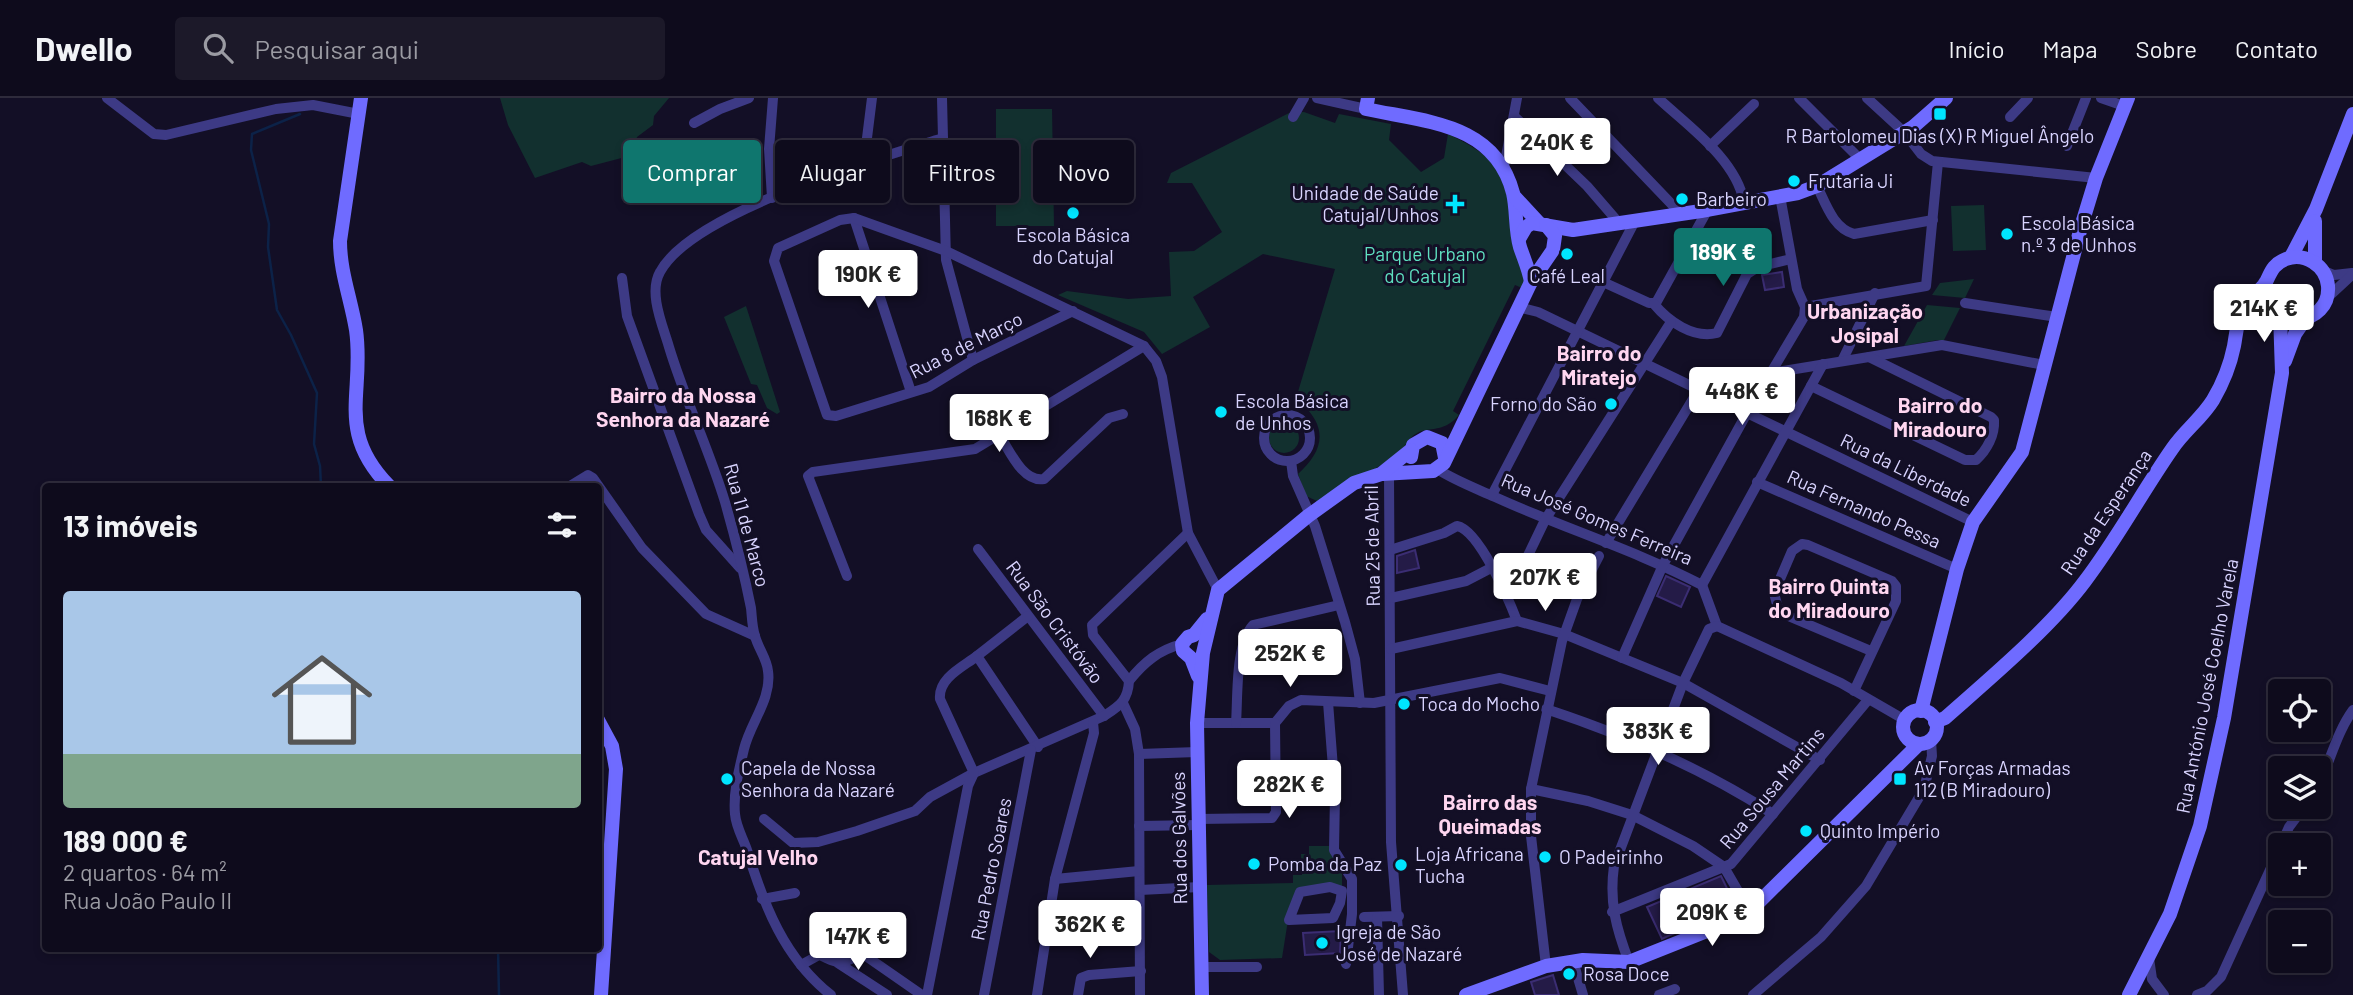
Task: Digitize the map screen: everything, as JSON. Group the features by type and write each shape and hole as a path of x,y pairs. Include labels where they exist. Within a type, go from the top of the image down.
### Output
{"street":[{"path":"107,98 155,134 166,135 313,105 359,114"},
{"path":"361,98 340,257 356,331 355,423 363,451 376,473 386,483"},
{"path":"694,123 749,98"},
{"path":"772,198 769,149 773,98"},
{"path":"867,140 872,98"},
{"path":"942,98 948,277 973,360"},
{"path":"1293,117 1304,98"},
{"path":"1317,98 1367,103 1455,129 1484,145 1504,167 1514,196 1521,246 1531,282"},
{"path":"1504,167 1517,98"},
{"path":"1570,98 1681,214"},
{"path":"1658,98 1710,146 1733,175 1741,189 1744,202"},
{"path":"1799,98 1860,159"},
{"path":"1867,98 1904,132 1921,154 1938,162 2096,178"},
{"path":"2010,117 2028,98"},
{"path":"2067,146 2086,98"},
{"path":"1921,711 1957,569 1973,522 2022,452 2096,178 2126,102 2101,98"},
{"path":"1521,246 1526,227 1543,224 1573,230 1681,214 1817,186 1904,132 1944,99"},
{"path":"1710,146 1754,104"},
{"path":"2276,310 2266,295 2265,283 2272,269 2291,257 2316,209 2353,114"},
{"path":"1514,116 1587,186 1619,223"},
{"name":"Rua 11 de Marco","path":"890,154 943,138"},
{"path":"1805,307 1926,286 1938,162"},
{"path":"1817,186 1836,223 1847,232 1854,234 1933,220"},
{"path":"1622,658 1663,565 1747,413 1804,317 1805,307 1800,299 1791,259 1780,195"},
{"path":"1129,681 1150,658 1169,647 1195,647 1210,616 1218,590 1308,516 1354,483 1385,473 1436,466 1454,444 1461,421 1518,307 1552,249 1552,230 1514,196"},
{"name":"Rua 11 de Marco","path":"762,899 740,835 735,802 745,742 768,691 768,670 755,636 736,542 714,467 680,383 658,310 658,278 669,259 696,237 726,219 775,197"},
{"path":"1654,304 1660,300 1708,209"},
{"path":"2316,209 2319,266 2328,287 2326,298"},
{"path":"853,218 946,251 1144,346 1156,361 1162,377 1188,533 1218,590"},
{"path":"853,218 911,392"},
{"name":"Rua 8 de Março","path":"853,218 841,220 778,248 774,261 827,415 836,416 929,387 973,360 1073,311"},
{"path":"1492,495 1635,221"},
{"path":"1521,246 1535,259 1552,249 1573,230"},
{"path":"2291,257 2302,257 2334,275 2353,274"},
{"path":"1603,282 1654,304 1671,322 1710,335 1717,333 1747,274 1758,267 1791,259"},
{"path":"2238,325 2249,312 2276,310 2295,319 2306,318 2316,313 2326,298 2353,274"},
{"path":"622,278 627,316 699,514 706,530 740,568"},
{"name":"Rua da Esperança","path":"1935,722 1945,718 2001,666 2084,583 2177,441 2211,403 2225,379 2242,310 2265,283"},
{"path":"1842,361 1875,293"},
{"path":"1965,303 2057,317"},
{"name":"Rua da Liberdade","path":"1518,307 1538,312 1973,522"},
{"name":"Rua António José Coelho Varela","path":"2276,310 2281,373"},
{"name":"Rua António José Coelho Varela","path":"2130,995 2170,914 2203,812 2224,718 2281,373 2295,334 2306,318"},
{"path":"1508,597 1545,520 1671,322"},
{"path":"1771,373 1942,345 2044,365"},
{"path":"847,576 808,481 808,476 813,472 975,449 1144,346"},
{"path":"1811,386 1971,462 1984,452 1994,430 1994,420 1983,411 1869,356"},
{"path":"1702,585 1823,364"},
{"path":"1606,543 1699,389"},
{"path":"1000,436 1026,475 1037,480 1044,479 1109,418 1123,414"},
{"path":"1280,416 1296,416 1307,426 1310,433 1308,448 1304,454 1291,461 1276,459 1266,447 1265,432 1273,420 1280,416"},
{"path":"1385,473 1411,450 1417,441 1432,437 1461,421"},
{"path":"1432,437 1441,443 1436,466"},
{"path":"1411,450 1412,461 1436,466"},
{"path":"1291,461 1293,476 1315,527 1355,659 1360,703"},
{"name":"Rua José Gomes Ferreira","path":"1436,466 1454,480 1545,520 1663,565 1702,585 1717,626"},
{"name":"Rua 25 de Abril","path":"1385,473 1391,597 1391,842 1399,916 1403,995"},
{"path":"574,483 588,475 596,483"},
{"name":"Rua Fernando Pessa","path":"1757,482 1957,569"},
{"path":"602,491 642,548 706,614 755,636"},
{"path":"1390,550 1444,533 1457,526 1464,527 1473,537 1508,597 1517,621"},
{"path":"764,819 793,843 805,844 901,816 915,811 974,774 1104,716 1123,703 1129,694 1129,681 1093,635 1092,625 1188,533"},
{"path":"1854,691 1896,601 1896,586 1892,581 1808,545 1797,547 1792,551 1774,593 1779,612 1871,651"},
{"name":"Rua São Cristóvão","path":"978,549 1104,716"},
{"path":"1546,966 1531,836 1531,789 1564,634 1577,599 1599,556"},
{"path":"1391,597 1466,581 1491,568"},
{"path":"1236,723 1240,664 1248,631 1253,625 1339,605"},
{"path":"974,774 940,699 939,690 945,680 1028,617"},
{"path":"1391,649 1517,621 1564,634 1683,684 1820,760"},
{"path":"1629,962 1612,912 1614,866 1683,684 1709,629 1717,626 1854,691 1905,720"},
{"name":"Rua dos Galvões","path":"1195,647 1199,681 1197,752 1202,995"},
{"path":"978,656 1035,749"},
{"path":"1139,826 1272,818 1276,812 1275,723 1289,706 1301,700 1360,703 1391,700 1500,678 1550,691"},
{"name":"Rua Sousa Martins","path":"1612,912 1738,859 1868,700"},
{"path":"1328,702 1335,794 1334,850 1352,878 1346,964"},
{"path":"1123,703 1136,729 1139,754 1140,995"},
{"path":"1546,709 1657,750 1725,783 1773,814"},
{"path":"2331,759 2341,727 2353,710"},
{"path":"1466,995 1482,992 1546,966 1573,961 1629,962 1737,919 1890,773 1919,741 1936,731 1930,714 1921,711 1911,713 1905,720 1903,730 1919,741 1932,755 1924,789 1866,886 1821,937 1753,995"},
{"path":"1037,995 1055,879 1094,733 1093,722"},
{"path":"1197,723 1275,723"},
{"path":"601,995 616,769 612,746 602,727"},
{"name":"Rua Pedro Soares","path":"984,995 1035,749"},
{"path":"1139,754 1197,752"},
{"path":"927,995 968,786 974,774"},
{"path":"1531,789 1588,801 1632,815 1693,846 1724,867 1749,910"},
{"path":"1055,879 1139,871"},
{"path":"2197,995 2207,991 2221,978 2268,875"},
{"path":"1140,890 1200,887"},
{"path":"1330,887 1343,893 1333,918 1289,920 1300,892 1330,887"},
{"path":"795,893 762,899 801,965 831,995"},
{"path":"1364,917 1399,916"},
{"path":"1377,917 1379,995"},
{"path":"838,963 860,952 886,926"},
{"path":"860,952 922,995"},
{"path":"801,965 819,955 838,963 887,995"},
{"path":"2148,957 2152,979 2164,995"},
{"path":"1573,961 1583,995"},
{"path":"1201,967 1257,967"},
{"path":"1078,995 1081,978 1141,971"},
{"path":"1660,995 1675,989"}],"green space":[{"path":"500,98 669,98 654,116 653,125 636,140 623,140 623,158 591,166 582,162 535,178 508,125"},
{"path":"996,109 1052,109 1053,140 1033,140 1033,203 1054,203 1054,226 996,226 996,203 1019,203 1019,140 996,140"},
{"name":"Parque Urbano do Catujal","path":"1304,112 1335,123 1339,114 1391,124 1389,140 1421,172 1444,158 1448,134 1483,155 1493,164 1504,186 1525,279 1522,288 1515,285 1453,411 1459,415 1443,427 1414,435 1401,454 1317,501 1306,496 1298,474 1316,452 1320,436 1318,427 1308,410 1294,405 1335,269 1263,254 1193,297 1210,327 1162,354 1144,332 1058,295 1067,291 1128,299 1171,296 1169,252 1194,251 1222,232 1192,183 1167,183 1171,173 1289,113"},
{"path":"1984,205 1986,250 1953,251 1951,206"},
{"path":"1974,279 1965,298 1932,295 1940,283"},
{"path":"1927,305 1960,308 1943,342 1938,340 1904,346"},
{"path":"746,306 780,412 777,414 767,408 757,385 751,384 724,317"},
{"path":"1284,423 1295,427 1299,438 1295,449 1284,453 1273,449 1269,438 1273,427"},
{"path":"1309,846 1329,846 1342,871 1342,891 1300,892 1288,920 1282,958 1220,960 1209,952 1207,885 1293,883 1293,875 1302,875 1301,854 1309,854"}],"building":[{"path":"1782,272 1784,287 1765,290 1762,275"},
{"path":"1415,550 1419,568 1397,573 1397,556"},
{"path":"1666,576 1690,587 1681,607 1657,596"},
{"path":"1721,876 1735,905 1662,939 1647,907"},
{"name":"Igreja de São José de Nazaré","path":"1341,931 1340,953 1305,955 1303,933"},
{"path":"1553,975 1559,995 1535,995 1531,982"}],"waterway":[{"path":"300,114 252,134 251,150 269,224 268,247 277,310 317,393 314,444 320,466 321,483"},
{"path":"498,952 499,995"}],"place":[{"name":"R Bartolomeu Dias (X) R Miguel Ângelo","path":"1940,114"},
{"name":"Frutaria Ji","path":"1794,181"},
{"name":"Barbeiro","path":"1682,199"},
{"name":"Unidade de Saúde Catujal/Unhos","path":"1455,204"},
{"name":"Escola Básica do Catujal","path":"1073,213"},
{"name":"Escola Básica n.º 3 de Unhos","path":"2007,234"},
{"name":"Café Leal","path":"1567,254"},
{"name":"Forno do São","path":"1611,404"},
{"name":"Escola Básica de Unhos","path":"1221,412"},
{"name":"Toca do Mocho","path":"1404,704"},
{"name":"Capela de Nossa Senhora da Nazaré","path":"727,779"},
{"name":"Av Forças Armadas 112 (B Miradouro)","path":"1900,779"},
{"name":"Quinto Império","path":"1806,831"},
{"name":"O Padeirinho","path":"1545,857"},
{"name":"Pomba da Paz","path":"1254,864"},
{"name":"Loja Africana Tucha","path":"1401,865"},
{"name":"Igreja de São José de Nazaré","path":"1322,943"},
{"name":"Rosa Doce","path":"1569,974"}],"district":[{"name":"Urbanização Josipal","path":"1865,324"},
{"name":"Bairro do Miratejo","path":"1599,366"},
{"name":"Bairro da Nossa Senhora da Nazaré","path":"683,408"},
{"name":"Bairro do Miradouro","path":"1940,418"},
{"name":"Bairro Quinta do Miradouro","path":"1829,599"},
{"name":"Bairro das Queimadas","path":"1490,815"},
{"name":"Catujal Velho","path":"758,858"}]}
